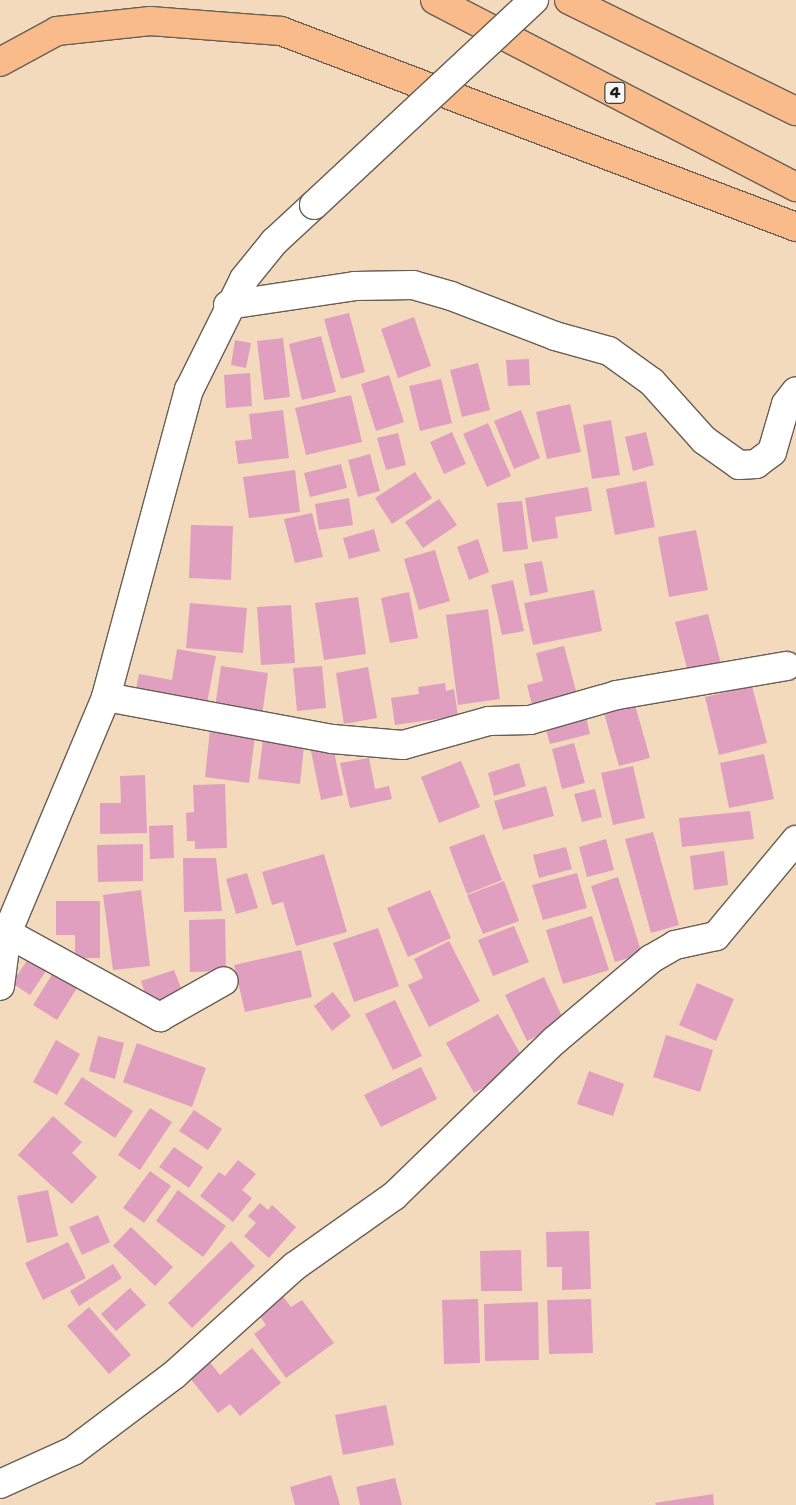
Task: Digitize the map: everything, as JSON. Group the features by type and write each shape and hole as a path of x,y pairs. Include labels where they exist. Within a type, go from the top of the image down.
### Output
{"highway":[{"name":"4","path":"435,0 796,187"},
{"path":"570,0 684,58 796,111"},
{"path":"590,0 684,58"},
{"path":"0,62 57,31 75,29 150,21 281,31 796,227"}],"street":[{"path":"0,986 7,933 106,697 189,390 228,305 274,242 534,0"},
{"path":"228,305 355,286 413,285 452,296 555,336 609,351 652,382 704,440 739,465 756,464 772,452 786,404 796,391"},
{"path":"106,697 332,739 403,745 489,721 530,720 617,695 787,666"},
{"path":"0,1484 73,1451 182,1368 295,1266 394,1196 554,1041 651,960 675,944 716,936 796,840"},
{"path":"7,933 160,1017 224,981"}],"building":[{"path":"349,313 365,372 341,379 324,319"},
{"path":"414,317 431,366 398,378 381,329"},
{"path":"321,336 336,392 302,400 289,344"},
{"path":"283,338 290,397 264,400 257,341"},
{"path":"235,340 251,343 246,368 231,365"},
{"path":"529,359 530,385 508,386 506,360"},
{"path":"478,363 490,410 462,417 450,370"},
{"path":"250,373 252,406 226,408 224,375"},
{"path":"389,375 404,422 376,431 361,384"},
{"path":"441,379 452,423 420,431 409,386"},
{"path":"351,395 362,442 306,455 295,408"},
{"path":"570,404 581,452 547,459 536,412"},
{"path":"283,410 289,458 238,464 235,441 252,439 249,414"},
{"path":"521,410 540,458 514,469 494,421"},
{"path":"611,420 620,475 592,479 583,425"},
{"path":"488,423 511,476 487,487 463,434"},
{"path":"452,432 466,464 444,474 430,442"},
{"path":"646,432 654,465 633,471 625,437"},
{"path":"398,433 406,465 386,470 377,438"},
{"path":"370,454 380,491 358,497 348,460"},
{"path":"341,464 347,488 310,497 304,473"},
{"path":"295,470 300,512 249,518 243,477"},
{"path":"415,472 432,498 392,524 375,498"},
{"path":"646,481 655,527 615,535 606,489"},
{"path":"588,487 592,511 555,517 558,538 532,542 525,498"},
{"path":"349,498 353,525 319,530 315,504"},
{"path":"439,499 457,525 423,548 405,522"},
{"path":"522,501 528,549 503,552 497,503"},
{"path":"312,513 323,557 295,563 284,519"},
{"path":"191,525 233,526 231,580 189,578"},
{"path":"374,529 380,551 349,559 343,538"},
{"path":"696,530 708,590 669,597 658,537"},
{"path":"478,539 489,572 469,580 457,547"},
{"path":"435,550 450,601 419,610 404,559"},
{"path":"542,561 548,592 530,596 524,564"},
{"path":"513,580 524,631 502,635 491,585"},
{"path":"594,590 602,631 533,645 524,603"},
{"path":"409,592 418,638 390,643 381,598"},
{"path":"358,597 366,654 324,660 315,603"},
{"path":"190,603 247,608 243,653 186,648"},
{"path":"291,605 295,663 261,665 257,607"},
{"path":"488,609 500,699 458,705 446,615"},
{"path":"708,614 721,664 688,672 675,622"},
{"path":"564,646 579,702 534,713 527,685 543,681 536,653"},
{"path":"177,649 216,656 206,708 135,695 139,674 172,680"},
{"path":"221,666 268,673 262,715 215,708"},
{"path":"322,666 326,708 297,711 293,668"},
{"path":"368,667 377,718 344,724 336,673"},
{"path":"445,683 446,691 454,689 458,716 395,725 391,698 419,694 418,687"},
{"path":"752,686 767,743 719,755 705,697"},
{"path":"633,698 650,758 619,766 602,706"},
{"path":"584,709 590,734 550,744 543,719"},
{"path":"210,730 255,736 249,783 205,777"},
{"path":"264,732 305,737 300,784 258,779"},
{"path":"332,742 343,795 321,800 310,746"},
{"path":"574,743 585,783 562,789 552,749"},
{"path":"764,754 774,799 729,808 720,763"},
{"path":"369,758 375,789 389,786 392,799 350,808 340,763"},
{"path":"461,761 480,807 439,823 421,777"},
{"path":"519,763 526,786 494,796 488,773"},
{"path":"633,766 645,818 613,825 601,773"},
{"path":"145,775 147,833 100,834 100,803 121,803 120,776"},
{"path":"225,784 227,848 195,849 195,841 187,841 186,813 194,812 193,785"},
{"path":"546,786 554,816 503,830 494,801"},
{"path":"595,789 602,817 582,822 574,794"},
{"path":"750,811 754,839 682,847 679,818"},
{"path":"173,825 174,858 150,859 149,826"},
{"path":"653,832 679,925 651,933 625,839"},
{"path":"484,834 502,880 467,894 449,847"},
{"path":"606,839 614,870 587,877 579,847"},
{"path":"143,844 143,881 98,882 97,845"},
{"path":"566,847 572,869 539,878 533,855"},
{"path":"724,851 728,885 694,890 690,856"},
{"path":"324,854 347,932 296,946 283,902 272,905 262,872"},
{"path":"183,858 216,858 222,911 184,912"},
{"path":"247,873 258,908 236,914 226,879"},
{"path":"577,873 587,908 543,920 532,885"},
{"path":"618,877 642,954 615,962 591,886"},
{"path":"504,881 519,921 483,934 467,895"},
{"path":"141,890 150,966 113,970 103,895"},
{"path":"430,890 451,938 408,957 387,908"},
{"path":"56,901 100,901 100,958 75,958 75,935 56,935"},
{"path":"592,916 609,970 563,984 546,930"},
{"path":"225,919 226,971 190,972 189,920"},
{"path":"514,926 529,962 493,976 478,940"},
{"path":"378,928 399,986 354,1002 333,943"},
{"path":"449,941 480,1001 429,1027 408,985 423,978 414,959"},
{"path":"301,950 312,997 245,1012 234,965"},
{"path":"28,959 46,971 30,995 12,983"},
{"path":"174,970 183,993 149,1005 141,981"},
{"path":"53,973 77,988 57,1020 33,1005"},
{"path":"544,977 565,1023 527,1041 505,995"},
{"path":"697,983 734,999 716,1041 679,1025"},
{"path":"333,992 351,1016 332,1031 314,1006"},
{"path":"395,1000 422,1056 393,1070 365,1014"},
{"path":"498,1014 526,1064 474,1093 446,1043"},
{"path":"666,1035 713,1050 700,1092 653,1077"},
{"path":"98,1036 124,1043 115,1079 89,1071"},
{"path":"56,1040 80,1054 57,1095 33,1082"},
{"path":"137,1043 206,1068 192,1107 123,1082"},
{"path":"421,1067 437,1099 381,1127 364,1095"},
{"path":"589,1071 624,1084 613,1116 577,1104"},
{"path":"82,1077 133,1111 115,1138 64,1104"},
{"path":"150,1108 172,1122 140,1170 118,1155"},
{"path":"194,1110 222,1129 208,1150 179,1131"},
{"path":"53,1116 82,1142 72,1153 97,1177 72,1204 18,1155"},
{"path":"174,1147 203,1167 189,1188 159,1167"},
{"path":"238,1160 256,1174 242,1190 252,1198 233,1222 200,1196 219,1172 225,1176"},
{"path":"150,1171 171,1186 144,1223 123,1208"},
{"path":"48,1190 58,1236 27,1243 17,1196"},
{"path":"178,1190 226,1226 203,1257 156,1221"},
{"path":"260,1203 268,1210 272,1205 296,1227 269,1258 244,1236 256,1223 248,1216"},
{"path":"98,1215 110,1242 82,1255 69,1227"},
{"path":"131,1227 173,1267 155,1286 113,1246"},
{"path":"589,1231 591,1289 562,1290 562,1267 547,1267 546,1232"},
{"path":"231,1241 255,1266 192,1328 168,1303"},
{"path":"68,1242 86,1278 43,1300 25,1263"},
{"path":"521,1250 522,1291 481,1291 480,1251"},
{"path":"113,1264 122,1278 79,1306 70,1291"},
{"path":"130,1288 146,1305 116,1331 101,1314"},
{"path":"282,1295 291,1307 302,1300 334,1343 286,1378 254,1334 266,1325 257,1312"},
{"path":"478,1299 480,1363 444,1364 442,1300"},
{"path":"591,1299 593,1353 549,1354 547,1300"},
{"path":"538,1302 539,1360 485,1361 484,1304"},
{"path":"89,1307 131,1355 109,1374 67,1326"},
{"path":"252,1348 281,1383 240,1416 230,1404 218,1413 185,1372 205,1356 220,1375"},
{"path":"386,1405 394,1445 343,1455 335,1415"},
{"path":"331,1475 340,1505 295,1505 290,1487"},
{"path":"395,1478 402,1505 360,1505 356,1487"},
{"path":"713,1494 714,1505 656,1505 655,1503"}]}
